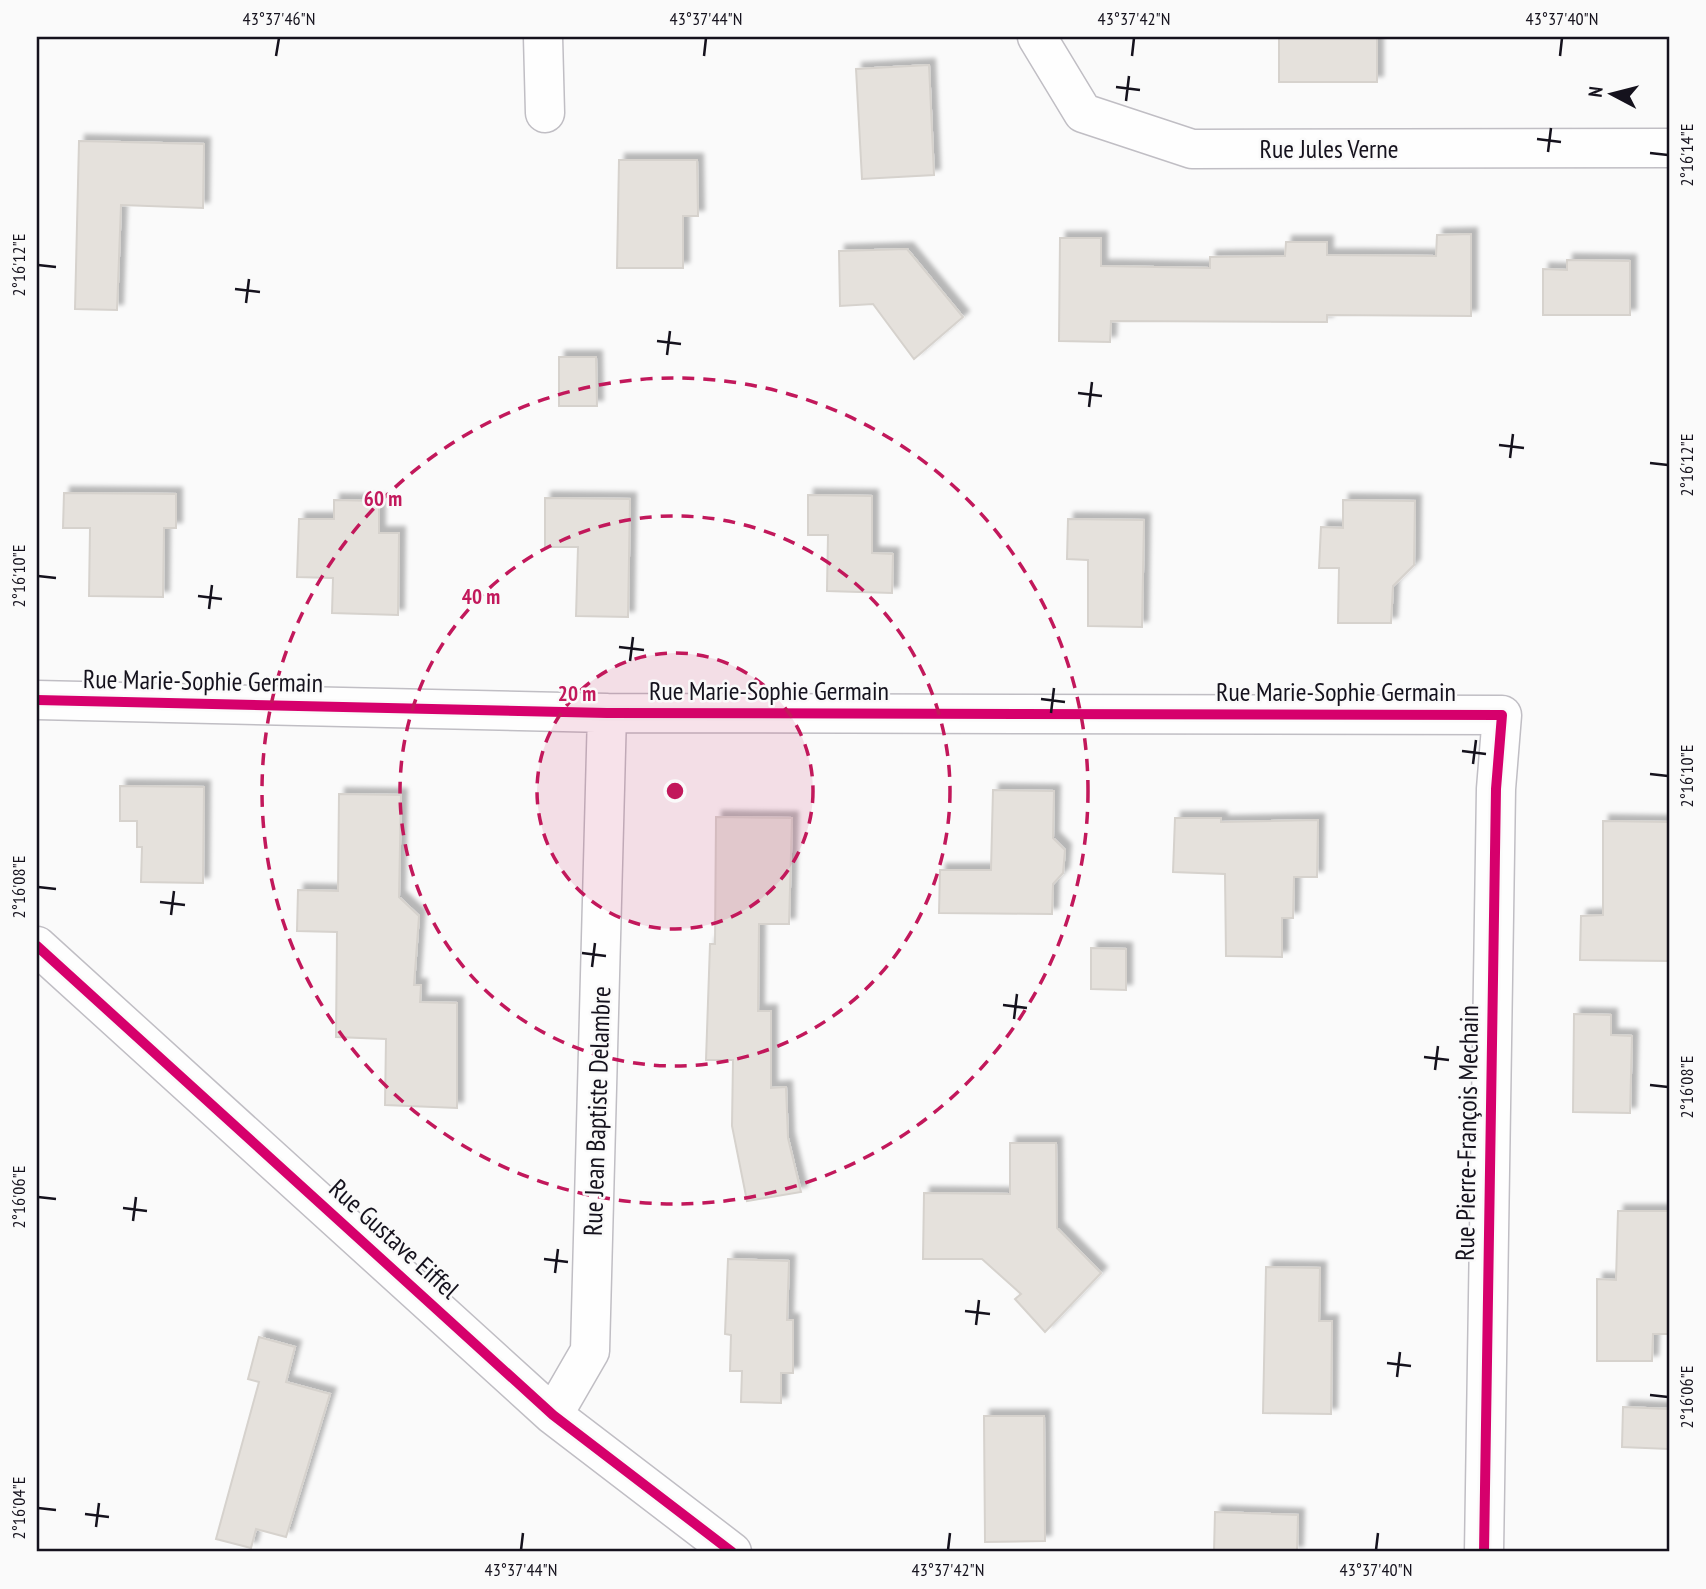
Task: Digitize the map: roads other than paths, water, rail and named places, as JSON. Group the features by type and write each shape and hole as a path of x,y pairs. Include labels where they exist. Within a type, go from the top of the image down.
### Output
{"street":[{"path":"543,37 545,113"},
{"name":"Rue Jules Verne","path":"1037,37 1083,113 1192,149 1669,148"},
{"name":"Rue Marie-Sophie Germain","path":"37,700 607,713 1502,715"},
{"name":"Rue Jean Baptiste Delambre","path":"553,1415 590,1351 607,713"},
{"name":"Rue Pierre-François Mechain","path":"1484,1552 1496,789 1502,715"},
{"name":"Rue Gustave Eiffel","path":"37,946 553,1415 732,1552"}]}
